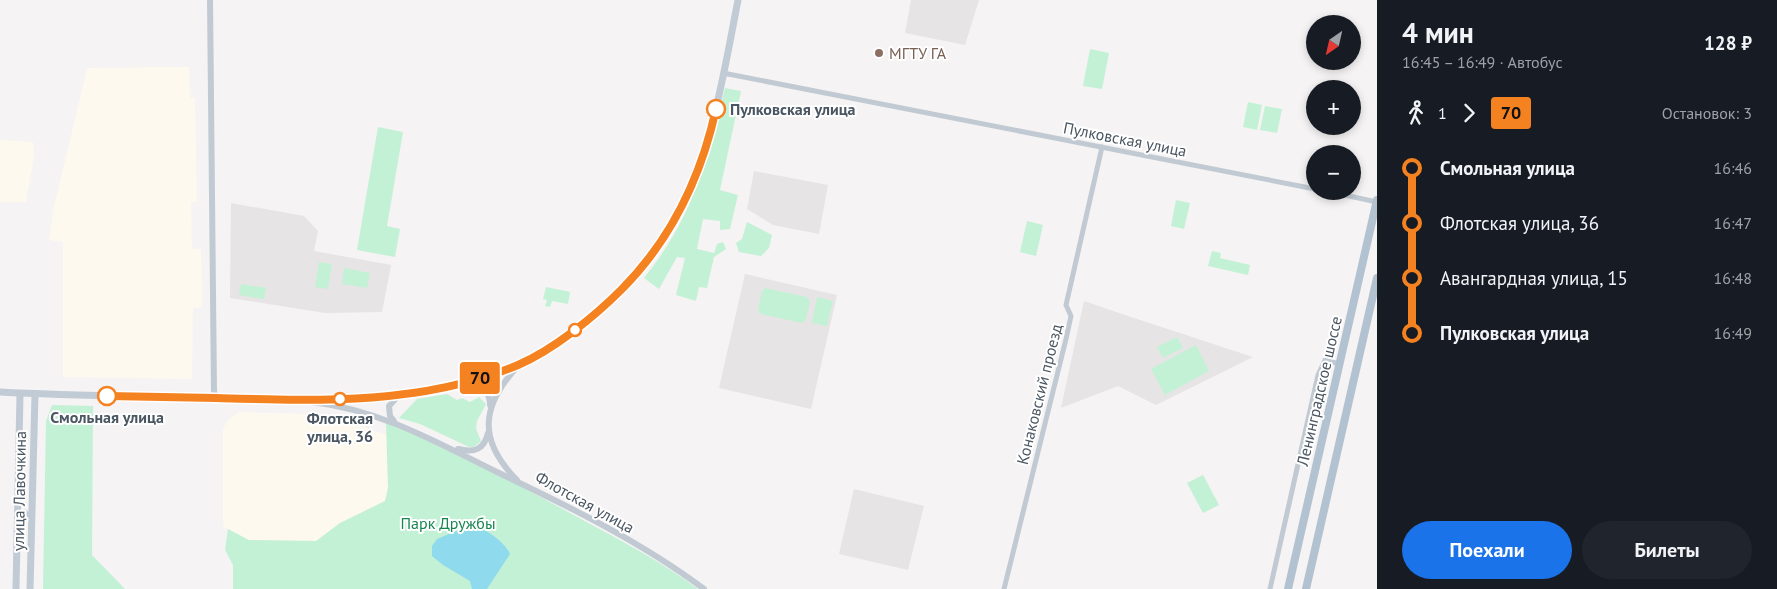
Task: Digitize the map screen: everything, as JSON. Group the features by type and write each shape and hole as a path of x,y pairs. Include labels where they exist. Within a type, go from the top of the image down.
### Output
{"main road":[{"path":"306,401 400,394 468,382 520,365 568,335 596,313 643,267 679,212 701,163 712,124 738,0"},
{"name":"Ленинградское шоссе","path":"1288,589 1377,201"},
{"name":"Ленинградское шоссе","path":"1306,589 1377,278"},
{"name":"Флотская улица","path":"0,392 306,401"},
{"name":"улица Лавочкина","path":"16,589 20,394"},
{"name":"улица Лавочкина","path":"30,589 35,394"}],"street":[{"path":"210,0 213,367 216,398"},
{"name":"Пулковская улица","path":"723,73 1306,187"},
{"name":"Конаковский проезд","path":"1004,589 1066,339 1071,316 1066,305 1102,147"},
{"path":"1361,198 1377,201"},
{"path":"1270,589 1318,375 1325,360 1339,364"},
{"path":"490,411 499,388 520,365"},
{"path":"468,382 475,383 485,390 491,402 489,429 496,456 520,482"},
{"path":"397,424 390,416 389,406 394,398 400,394"},
{"name":"Флотская улица","path":"306,401 359,411 397,424 448,446 520,482 635,546 704,589"},
{"name":"Флотская улица","path":"448,446 474,451 484,444 489,429"},
{"path":"17,519 20,514 25,512 32,519"}],"shaded area":[{"path":"911,0 979,0 965,45 905,33"},
{"path":"189,67 190,98 195,98 197,202 191,202 192,249 201,249 202,307 193,308 192,379 63,377 63,242 49,240 53,211 87,68"},
{"path":"0,140 33,142 34,157 26,202 0,202"},
{"path":"754,171 828,185 819,234 773,225 747,209"},
{"path":"231,203 304,216 318,231 314,251 391,265 382,312 325,313 230,298"},
{"path":"745,274 837,295 811,409 719,388"},
{"path":"1084,301 1253,357 1156,405 1118,386 1061,408"},
{"path":"239,412 312,414 339,419 387,435 388,488 385,501 340,523 317,541 248,540 238,536 223,526 223,429 227,421"},
{"path":"854,489 924,506 908,570 839,554"}],"green space":[{"path":"1090,49 1109,53 1102,89 1083,86"},
{"path":"725,88 741,91 720,190 738,195 730,229 720,230 720,221 703,219 697,249 714,253 717,244 723,242 726,249 714,257 707,288 699,287 696,301 676,295 685,258 677,257 659,289 644,278 675,233 696,188 712,140"},
{"path":"1248,102 1262,105 1257,130 1243,127"},
{"path":"1265,106 1282,109 1277,133 1260,130"},
{"path":"378,127 403,132 387,226 400,229 395,257 357,250"},
{"path":"1176,200 1190,203 1184,229 1171,226"},
{"path":"1027,221 1043,225 1036,256 1020,252"},
{"path":"747,222 772,235 769,248 761,256 739,252 736,243 742,239"},
{"path":"1212,251 1221,253 1220,258 1250,265 1248,275 1208,266"},
{"path":"319,262 332,264 328,289 315,287"},
{"path":"344,268 370,273 367,288 342,284"},
{"path":"241,284 266,288 264,299 239,295"},
{"path":"546,287 570,292 568,304 552,301 550,307 545,306 547,300 543,299"},
{"path":"765,288 807,297 810,301 806,320 802,323 761,314 758,310 762,291"},
{"path":"817,297 833,301 827,326 812,323"},
{"path":"1177,337 1183,348 1163,358 1157,347"},
{"path":"1196,345 1209,371 1165,395 1151,369"},
{"path":"447,394 457,400 462,398 470,402 479,397 486,404 477,421 476,429 481,441 474,447 469,447 420,424 399,418 417,399"},
{"path":"52,405 93,406 92,555 125,589 43,589 46,421"},
{"name":"Парк Дружбы","path":"386,423 461,456 533,493 641,552 698,589 233,589 233,565 225,550 228,529 249,540 316,541 340,523 385,501 388,488"},
{"path":"1203,475 1219,505 1203,513 1187,483"}],"water":[{"path":"471,525 482,528 493,536 504,545 510,554 487,589 472,589 470,581 432,556 432,546 437,539"}],"bus line":[{"name":"70","path":"107,396 306,401 373,397 468,382 520,365 590,319 643,267 666,234 689,192 705,150 716,109"}],"place":[{"name":"МГТУ ГА","path":"879,53"},
{"name":"Пулковская улица","path":"716,109"},
{"name":"Смольная улица","path":"107,396"},
{"name":"Флотская улица, 36","path":"340,399"}]}
